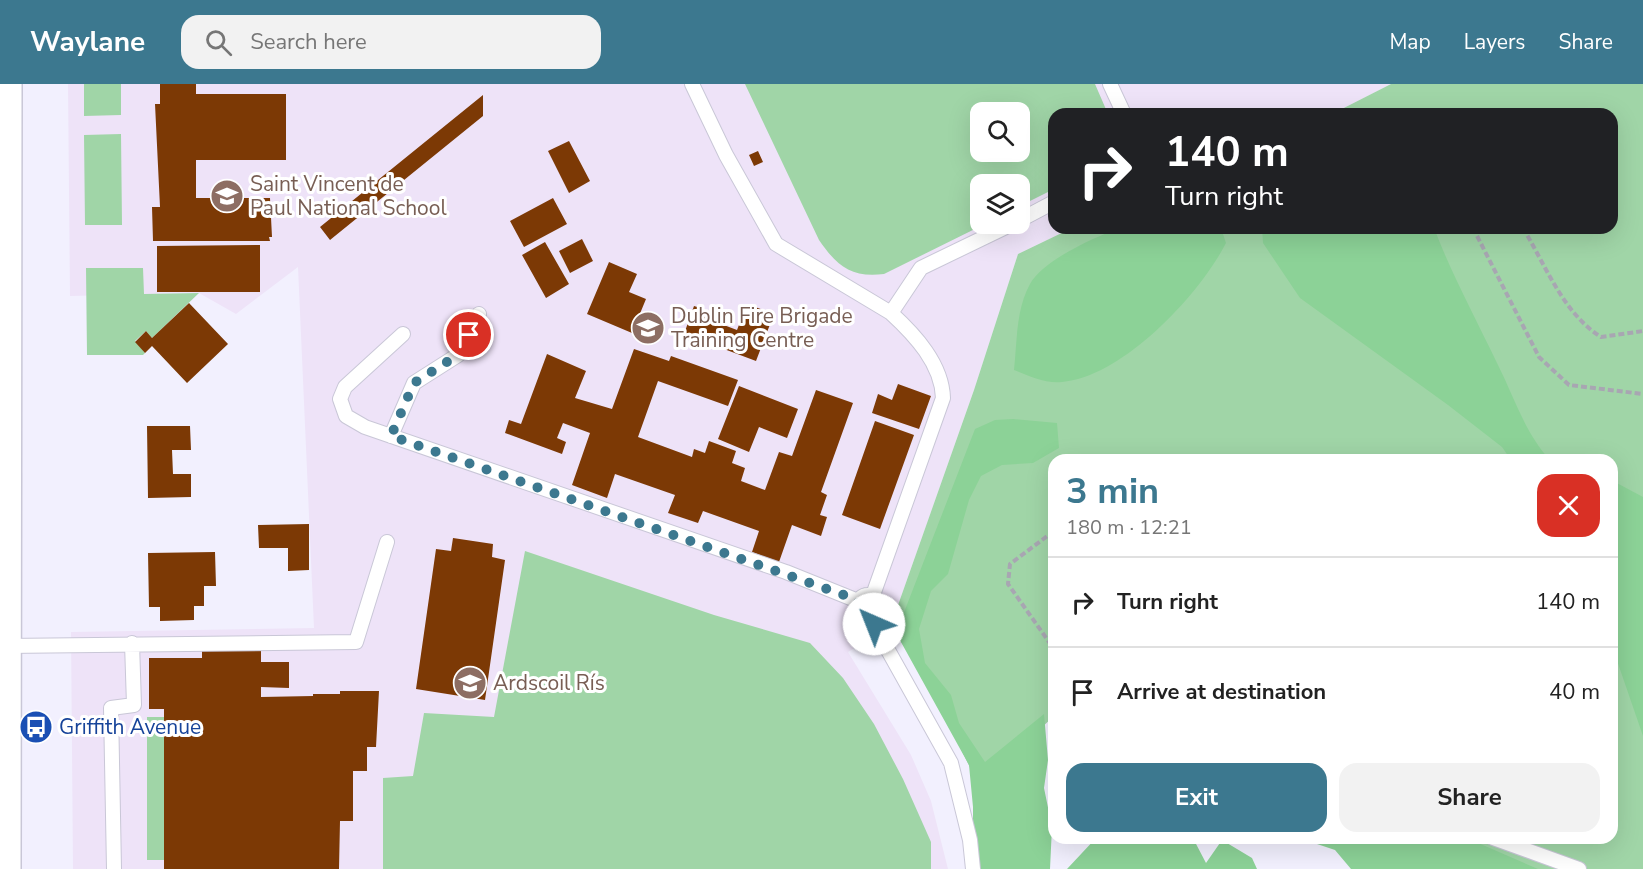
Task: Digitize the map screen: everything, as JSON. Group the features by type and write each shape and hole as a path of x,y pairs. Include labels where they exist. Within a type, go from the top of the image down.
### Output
{"main road":[{"path":"4,869 5,84"}],"lane":[{"path":"692,84 726,155 776,244 891,313 912,332 937,368 943,382 943,398 873,595"},
{"path":"1110,84 1121,108"},
{"path":"1030,214 1048,205"},
{"path":"891,313 921,268 991,234"},
{"path":"391,436 414,383 458,355 479,314"},
{"path":"403,334 345,387 340,399 346,416 365,427 786,572 858,601"},
{"path":"3,646 356,642 387,542"},
{"path":"858,601 864,595 873,595"},
{"path":"873,595 880,606 873,616"},
{"path":"858,601 860,614 873,616"},
{"path":"873,616 879,634 951,764 970,840 974,869"},
{"path":"114,869 111,708 134,705 132,643"},
{"path":"1510,844 1579,869"}],"path":[{"path":"1476,234 1539,357 1569,385 1643,394"},
{"path":"1526,234 1571,313 1584,326 1601,337 1643,330"},
{"path":"1048,536 1010,564 1008,584 1048,641"}],"shaded area":[{"path":"68,84 1391,84 1344,108 1048,108 1048,234 1060,234 1018,254 974,390 891,625 848,652 911,755 931,801 948,869 73,869 71,632 314,628 298,267 236,314 199,293 70,296"}],"green space":[{"path":"84,84 121,84 121,115 84,116"},
{"path":"745,84 1095,84 1105,108 1048,108 1048,192 1030,201 1030,174 970,174 970,231 884,274 862,274 839,263 819,240"},
{"path":"1391,84 1643,84 1643,869 1504,869 1462,844 1618,844 1618,454 1048,454 1048,722 979,786 938,702 891,625 974,390 1018,254 1060,234 1618,234 1618,108 1344,108"},
{"path":"121,134 122,225 85,225 84,135"},
{"path":"1105,234 1223,234 1226,243 1198,286 1179,308 1134,349 1110,365 1085,377 1062,382 1038,379 1014,370 1022,304 1030,284 1046,266 1070,250"},
{"path":"1262,234 1436,234 1526,426 1545,454 1507,454 1502,447 1448,405 1300,298 1263,243"},
{"path":"86,268 143,268 144,294 199,293 152,338 146,331 135,341 145,353 143,355 87,355"},
{"path":"1013,419 1057,423 1059,448 1033,463 1002,465 981,476 969,500 948,574 931,591 919,629 925,663 951,695 959,723 985,762 1044,714 1048,760 1044,788 1048,808 1048,844 1051,844 1050,869 973,869 973,807 969,765 896,633 975,429 995,420"},
{"path":"1618,484 1643,497 1643,736 1618,664"},
{"path":"525,551 714,615 810,643 843,678 874,724 903,779 931,842 931,869 383,869 383,778 413,776 424,713 494,717"},
{"path":"147,717 164,717 164,860 147,860"},
{"path":"1090,844 1196,844 1206,863 1219,844 1229,844 1252,858 1257,869 1067,869"},
{"path":"1317,844 1480,844 1538,869 1351,869 1335,850"}],"building":[{"path":"160,84 196,84 196,94 286,94 286,160 196,160 196,198 270,198 272,237 269,237 270,241 153,241 152,207 160,207 155,104 160,104"},
{"path":"483,95 483,116 330,240 320,227"},
{"path":"569,141 590,181 569,193 548,151"},
{"path":"758,151 763,162 754,166 749,155"},
{"path":"553,198 567,224 524,247 510,221"},
{"path":"582,239 593,261 570,273 559,251"},
{"path":"545,242 569,284 546,298 522,255"},
{"path":"260,245 260,292 157,292 157,246"},
{"path":"609,262 637,274 629,292 646,299 632,333 587,314"},
{"path":"189,303 228,344 187,383 152,346 145,353 135,342 146,331 152,338"},
{"path":"747,304 774,314 756,361 684,334 694,306 710,311 708,319 737,330"},
{"path":"634,349 669,361 671,356 738,380 728,406 658,381 638,437 692,457 694,449 705,453 709,441 736,451 732,463 745,468 741,481 765,490 779,452 792,456 816,390 853,403 821,492 827,495 820,515 827,517 821,536 792,525 779,562 752,552 759,531 703,511 698,523 668,513 675,495 615,474 607,498 572,485 590,433 563,423 557,438 566,442 562,454 505,433 509,420 521,424 547,354 586,371 575,398 612,409"},
{"path":"898,384 931,396 919,429 872,413 878,394 892,400"},
{"path":"739,386 798,409 787,438 759,427 749,452 718,439"},
{"path":"875,421 914,435 880,529 842,515"},
{"path":"147,426 190,426 191,450 172,450 173,474 191,474 191,497 148,498"},
{"path":"309,524 309,570 288,571 288,548 259,548 258,525"},
{"path":"453,538 493,544 492,557 505,560 485,700 416,689 436,549 451,551"},
{"path":"215,552 216,586 204,586 204,606 194,606 194,620 160,621 160,607 149,607 148,553"},
{"path":"202,650 261,650 261,662 289,662 289,688 261,687 261,697 340,694 340,691 379,691 376,747 367,747 367,771 353,771 353,821 340,821 339,869 164,869 164,709 149,709 149,658 202,658"}],"place":[{"name":"Saint Vincent de Paul National School","path":"227,196"},
{"name":"Dublin Fire Brigade Training Centre","path":"648,328"},
{"name":"Ardscoil Rís","path":"470,683"},
{"name":"Griffith Avenue","path":"36,727"}],"route":[{"path":"469,335 458,355 414,383 391,436 786,572 858,601 857,610 864,616 873,616 874,624"}]}
